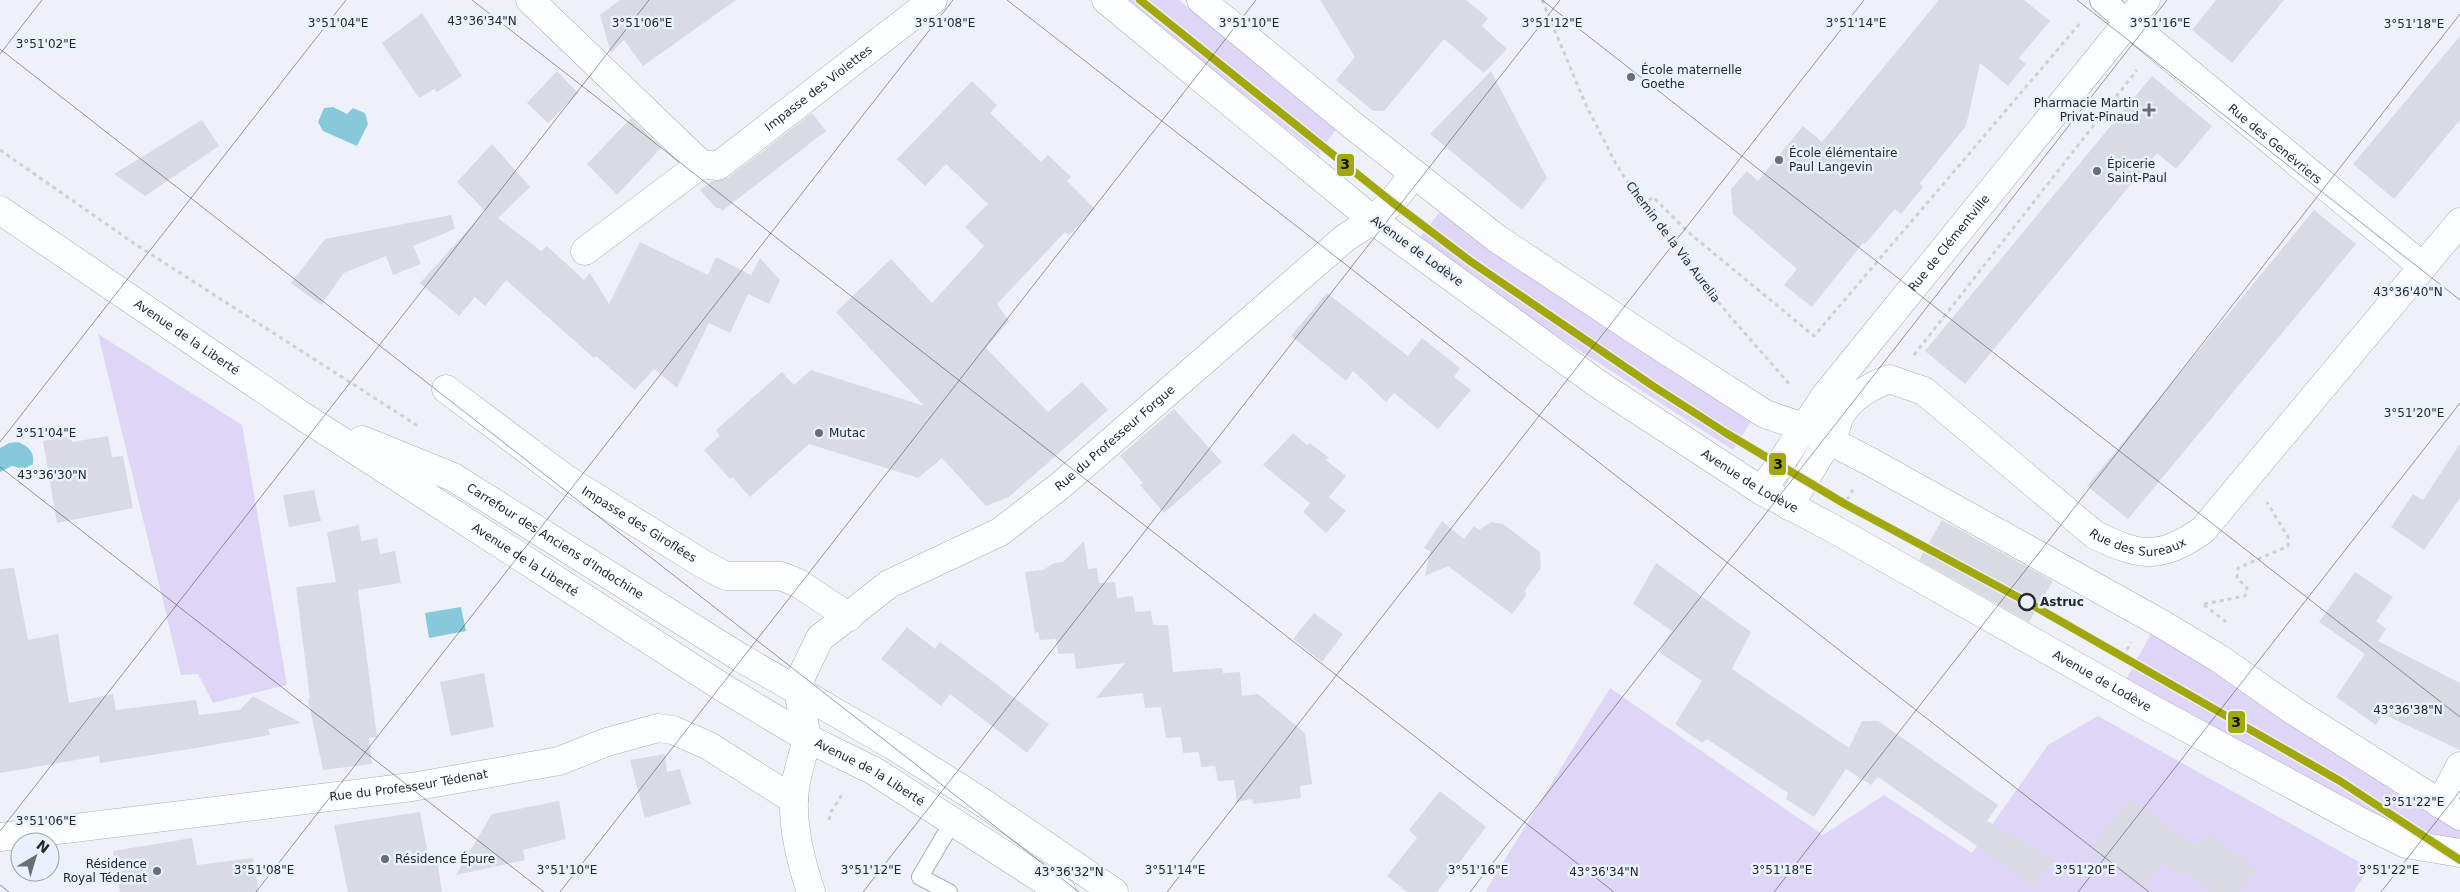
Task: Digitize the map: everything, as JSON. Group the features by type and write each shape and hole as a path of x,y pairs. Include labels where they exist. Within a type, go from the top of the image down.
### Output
{"street":[{"path":"530,0 701,164"},
{"name":"Impasse des Violettes","path":"585,251 701,164 718,166 933,0"},
{"name":"Avenue de Lodève","path":"1106,0 1372,220 1598,384 1762,491 1832,528 2109,684 2362,823 2406,844 2457,855"},
{"path":"1201,0 1414,174 1496,238 1765,414 1803,427 1869,461 2146,615 2220,659 2294,711 2450,810 2460,766"},
{"name":"Rue de Clémentville","path":"1762,491 1803,427 1831,389 2146,0"},
{"path":"2095,7 2128,22"},
{"name":"Rue des Genévriers","path":"2128,22 2157,44 2423,267"},
{"name":"Rue du Professeur Forgue","path":"800,682 820,638 849,617 888,584 1000,532 1061,485 1345,238 1372,220 1392,202 1414,174"},
{"name":"Avenue de la Liberté","path":"0,210 301,415 722,687 807,738 874,771 1062,892"},
{"name":"Rue des Sureaux","path":"1789,506 1836,428 1838,416 1850,402 1870,386 1889,379 1924,391 2095,535 2126,550 2158,552 2183,544 2203,530 2460,222"},
{"name":"Impasse des Giroflées","path":"446,389 566,479 703,564 726,576 781,576 798,583 849,617"},
{"name":"Carrefour des Anciens d'Indochine","path":"301,415 453,477 741,658 800,682 892,745 1015,822 1114,892"},
{"path":"800,682 807,738 796,781 794,800 796,826 811,892"},
{"name":"Rue du Professeur Tédenat","path":"0,837 412,787 559,761 607,742 658,728 673,730 708,746 794,800"}],"lane":[{"path":"949,892 920,876 953,821"}],"path":[{"name":"Chemin de la Via Aurelia","path":"1542,0 1586,105 1616,164 1643,206 1728,314 1790,386"},
{"path":"1643,206 1653,197 1688,232 1814,336 2095,7"},
{"path":"1911,358 2157,44"},
{"path":"0,150 132,242 421,428"},
{"path":"1832,528 1869,461"},
{"path":"2230,625 2204,604 2245,596 2247,588 2237,578 2238,568 2288,546 2288,537 2266,500"},
{"path":"2109,684 2146,615"}],"shaded area":[{"path":"1125,0 1179,0 1338,127 1318,154"},
{"path":"1442,209 1753,418 1733,450 1474,282 1420,237"},
{"path":"98,334 242,425 287,685 213,703 198,674 181,675"},
{"path":"2153,630 2460,830 2460,843 2405,830 2124,683"},
{"path":"1610,688 1823,835 1884,795 1972,853 2048,745 2098,716 2370,868 2353,892 1485,892"}],"water":[{"path":"333,107 347,114 353,108 365,113 368,124 357,146 323,131 318,122 324,108"},
{"path":"18,442 30,450 33,456 33,464 24,469 12,466 0,472 0,448 9,443"},
{"path":"461,607 466,631 429,638 425,613"}],"building":[{"path":"620,0 736,0 643,66 624,40 611,53 600,15"},
{"path":"1320,0 1466,0 1488,18 1482,26 1507,49 1484,73 1444,39 1384,111 1373,111 1336,80 1355,57"},
{"path":"1939,0 2024,0 2050,21 2019,58 2026,64 2008,86 1980,63 1966,126 1920,183 1923,187 1901,214 1895,209 1865,244 1863,243 1812,307 1784,285 1797,269 1733,214 1731,189 1747,171 1758,181 1803,126 1822,142"},
{"path":"2216,0 2284,0 2232,63 2192,30"},
{"path":"422,13 462,76 437,92 434,89 419,98 382,43"},
{"path":"2460,36 2460,120 2394,199 2353,164"},
{"path":"557,71 578,93 548,123 527,103"},
{"path":"1491,71 1547,178 1522,210 1430,134"},
{"path":"2152,76 2212,126 2176,169 2157,153 1965,384 1925,351"},
{"path":"972,81 997,105 990,113 1041,162 1048,155 1071,177 1067,181 1095,209 1069,235 1065,232 997,304 1009,321 986,348 1048,412 1082,382 1108,410 1009,497 986,506 942,458 918,478 809,444 750,497 732,477 730,479 704,450 720,436 716,430 782,372 794,385 811,370 924,406 836,312 891,259 932,303 984,246 965,227 988,204 946,164 925,186 897,159"},
{"path":"812,113 826,131 722,211 720,208 716,208 700,190 712,181 728,178"},
{"path":"631,118 661,148 617,195 587,164"},
{"path":"202,120 219,146 145,196 114,174"},
{"path":"492,144 530,187 498,218 541,251 547,246 584,280 590,273 609,304 640,242 708,275 716,257 751,275 760,258 780,280 769,304 748,294 730,333 709,323 677,388 654,369 635,390 596,356 594,358 506,280 485,306 475,297 459,316 420,283 485,211 457,182"},
{"path":"2314,210 2356,244 2128,519 2087,486"},
{"path":"451,215 455,229 413,246 421,264 393,275 386,256 344,273 321,305 291,283 325,239"},
{"path":"1327,293 1408,356 1422,338 1460,368 1454,377 1471,390 1438,429 1394,393 1386,402 1353,371 1346,381 1291,336"},
{"path":"1174,409 1222,462 1164,513 1140,485 1143,483 1120,456"},
{"path":"1293,433 1307,445 1310,443 1329,458 1326,460 1346,476 1329,497 1346,511 1326,533 1303,512 1310,503 1263,465"},
{"path":"71,436 72,442 108,436 112,457 123,456 133,508 57,523 43,441"},
{"path":"2460,444 2460,498 2424,550 2391,527 2413,494 2423,500"},
{"path":"314,490 321,521 289,527 283,495"},
{"path":"1942,520 2053,581 2029,622 1919,560"},
{"path":"1442,521 1464,539 1474,526 1479,530 1491,522 1503,524 1540,552 1541,568 1525,590 1526,596 1512,614 1448,566 1425,576 1430,551 1424,548"},
{"path":"359,525 361,541 377,538 380,554 395,551 401,583 358,590 377,737 369,738 372,764 323,770 308,699 310,699 296,587 336,582 327,532"},
{"path":"1084,541 1088,569 1097,568 1099,583 1115,582 1117,598 1133,596 1135,612 1151,611 1153,625 1168,625 1173,672 1222,668 1223,673 1240,672 1242,696 1258,694 1305,733 1312,784 1300,786 1301,798 1254,804 1252,799 1237,802 1234,780 1218,781 1215,766 1201,767 1199,752 1183,753 1181,737 1166,738 1161,707 1145,708 1143,693 1096,698 1125,663 1076,669 1074,653 1058,654 1056,639 1040,640 1038,632 1035,633 1025,572 1043,570 1054,563 1063,562"},
{"path":"1656,563 1751,632 1732,669 1849,748 1862,721 1878,721 1998,805 1987,821 2054,860 2033,885 1878,777 1871,785 1846,769 1814,817 1786,799 1788,793 1707,739 1702,743 1675,724 1702,681 1659,652 1672,631 1633,604"},
{"path":"14,568 28,640 58,634 69,703 113,694 116,710 196,700 199,715 240,710 253,696 301,723 268,729 270,735 190,749 100,763 99,756 0,773 0,569"},
{"path":"2355,572 2393,597 2376,621 2386,629 2378,641 2460,683 2460,750 2383,714 2376,725 2336,697 2365,654 2319,622"},
{"path":"1314,613 1343,634 1322,662 1293,639"},
{"path":"907,627 935,649 940,642 1049,724 1027,753 950,694 941,706 881,659"},
{"path":"484,673 494,727 451,736 440,682"},
{"path":"665,754 667,772 680,769 691,804 645,818 630,760"},
{"path":"1440,791 1486,827 1437,892 1407,892 1387,876 1417,838 1409,830"},
{"path":"2131,798 2182,838 2184,836 2198,847 2209,834 2256,870 2239,892 2212,892 2187,873 2178,874 2163,862 2143,887 2091,848"},
{"path":"559,801 566,839 523,850 525,860 456,875 492,814"},
{"name":"Résidence Épure","path":"420,812 428,855 436,853 442,892 348,892 334,825"},
{"name":"Résidence Royal Tédenat","path":"192,838 197,865 253,858 259,892 120,892 113,851"}],"transit line":[{"name":"3","path":"1140,0 1392,202 1470,261 1653,386 1726,433 1845,504 2027,602 2340,781 2460,860"}],"place":[{"name":"École maternelle Goethe","path":"1631,77"},
{"name":"Pharmacie Martin Privat-Pinaud","path":"2149,110"},
{"name":"École élémentaire Paul Langevin","path":"1779,160"},
{"name":"Épicerie Saint-Paul","path":"2097,171"},
{"name":"Mutac","path":"819,433"},
{"name":"Astruc","path":"2027,602"},
{"name":"Résidence Épure","path":"385,859"},
{"name":"Résidence Royal Tédenat","path":"157,871"}]}
